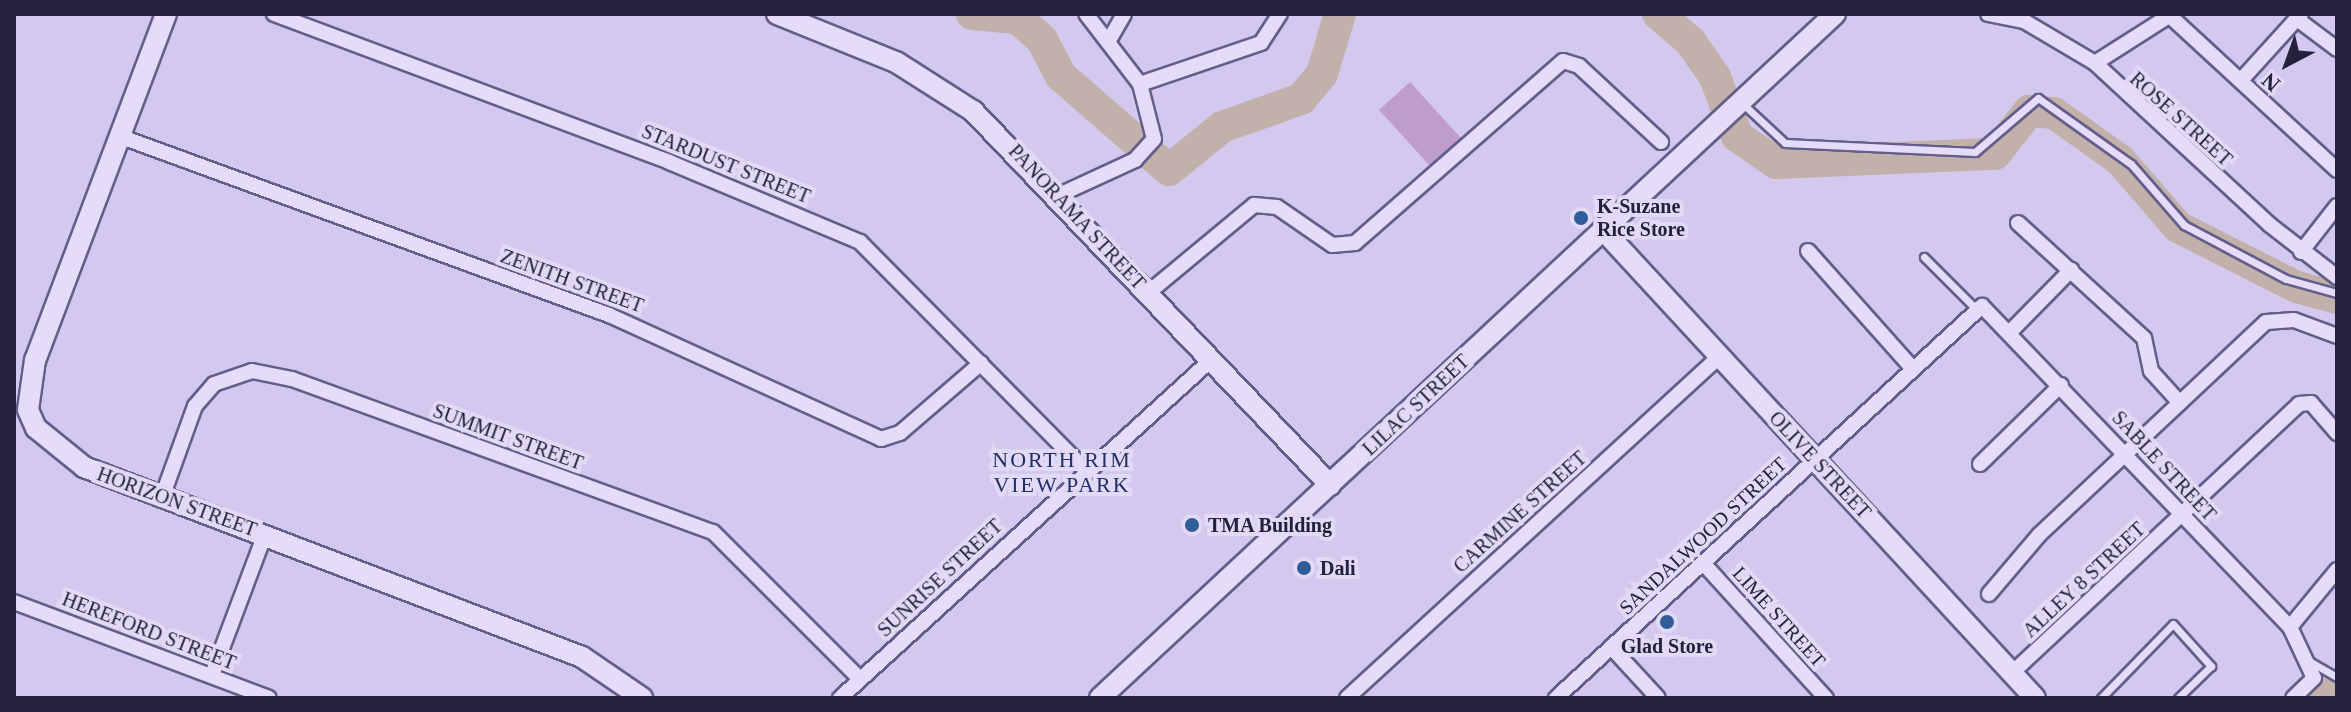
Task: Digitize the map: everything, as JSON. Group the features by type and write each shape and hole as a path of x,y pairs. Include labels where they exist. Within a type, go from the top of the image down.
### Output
{"street":[{"name":"HORIZON STREET","path":"166,14 35,360 28,410 53,447 161,500 265,534 582,657 642,698"},
{"name":"STARDUST STREET","path":"274,14 830,227 889,268 1086,470"},
{"path":"1059,195 1135,160 1150,147 1155,124 1140,84 1086,14"},
{"path":"1108,42 1124,14"},
{"path":"1140,84 1261,43 1280,14"},
{"name":"LILAC STREET","path":"1100,698 1605,232 1835,14"},
{"name":"ROSE STREET","path":"1988,14 2027,18 2095,63 2301,252 2337,277"},
{"path":"2095,63 2171,15 2243,78 2337,170"},
{"name":"PANORAMA STREET","path":"787,16 933,83 982,119 1059,195 1330,485"},
{"path":"2243,78 2299,17 2337,49"},
{"path":"1148,293 1254,205 1277,207 1332,245 1355,243 1563,61 1579,66 1661,142"},
{"name":"ZENITH STREET","path":"119,136 609,315 881,439 900,433 981,363"},
{"path":"2301,252 2337,206"},
{"path":"2018,223 2144,338 2151,371 2180,403"},
{"name":"OLIVE STREET","path":"1605,232 2035,698"},
{"path":"1808,251 1913,369"},
{"path":"2011,331 2071,270"},
{"name":"SANDALWOOD STREET","path":"1556,698 1980,308"},
{"name":"SABLE STREET","path":"1980,308 2011,331 2290,627 2309,661"},
{"path":"1989,594 2125,455 2252,334 2283,318 2337,336"},
{"name":"CARMINE STREET","path":"1347,698 1720,356"},
{"name":"SUNRISE STREET","path":"840,698 1086,470 1211,360"},
{"name":"SUMMIT STREET","path":"161,500 195,406 214,384 252,371 292,379 713,532 860,679"},
{"path":"1980,464 2061,385"},
{"name":"ALLEY 8 STREET","path":"2012,673 2305,401 2337,433"},
{"path":"212,675 265,534"},
{"name":"LIME STREET","path":"1703,563 1826,698"},
{"path":"2290,627 2337,570"},
{"name":"HEREFORD STREET","path":"14,602 269,698"},
{"path":"1611,647 1658,698"},
{"path":"2293,698 2314,678 2309,661"}],"lane":[{"path":"1738,108 1785,143 1975,152 2038,98 2131,164 2184,225 2286,279 2337,293"},
{"path":"1924,257 1980,308"},
{"path":"2101,698 2173,624 2211,666 2178,698"},
{"path":"2309,661 2336,674"}],"shaded area":[{"path":"1410,82 1461,138 1430,166 1379,110"}],"waterway":[{"path":"972,14 1017,18 1042,40 1061,76 1169,170 1222,127 1301,99 1322,74 1340,14"},
{"path":"1658,14 1690,41 1715,77 1737,136 1776,163 1995,154 2029,111 2054,113 2120,160 2178,227 2297,287 2337,298"},
{"path":"2323,698 2335,684"}],"place":[{"name":"K-Suzane Rice Store","path":"1581,218"},
{"name":"TMA Building","path":"1192,525"},
{"name":"Dali","path":"1304,568"},
{"name":"Glad Store","path":"1667,622"}],"district":[{"name":"NORTH RIM VIEW PARK","path":"1062,472"}]}
